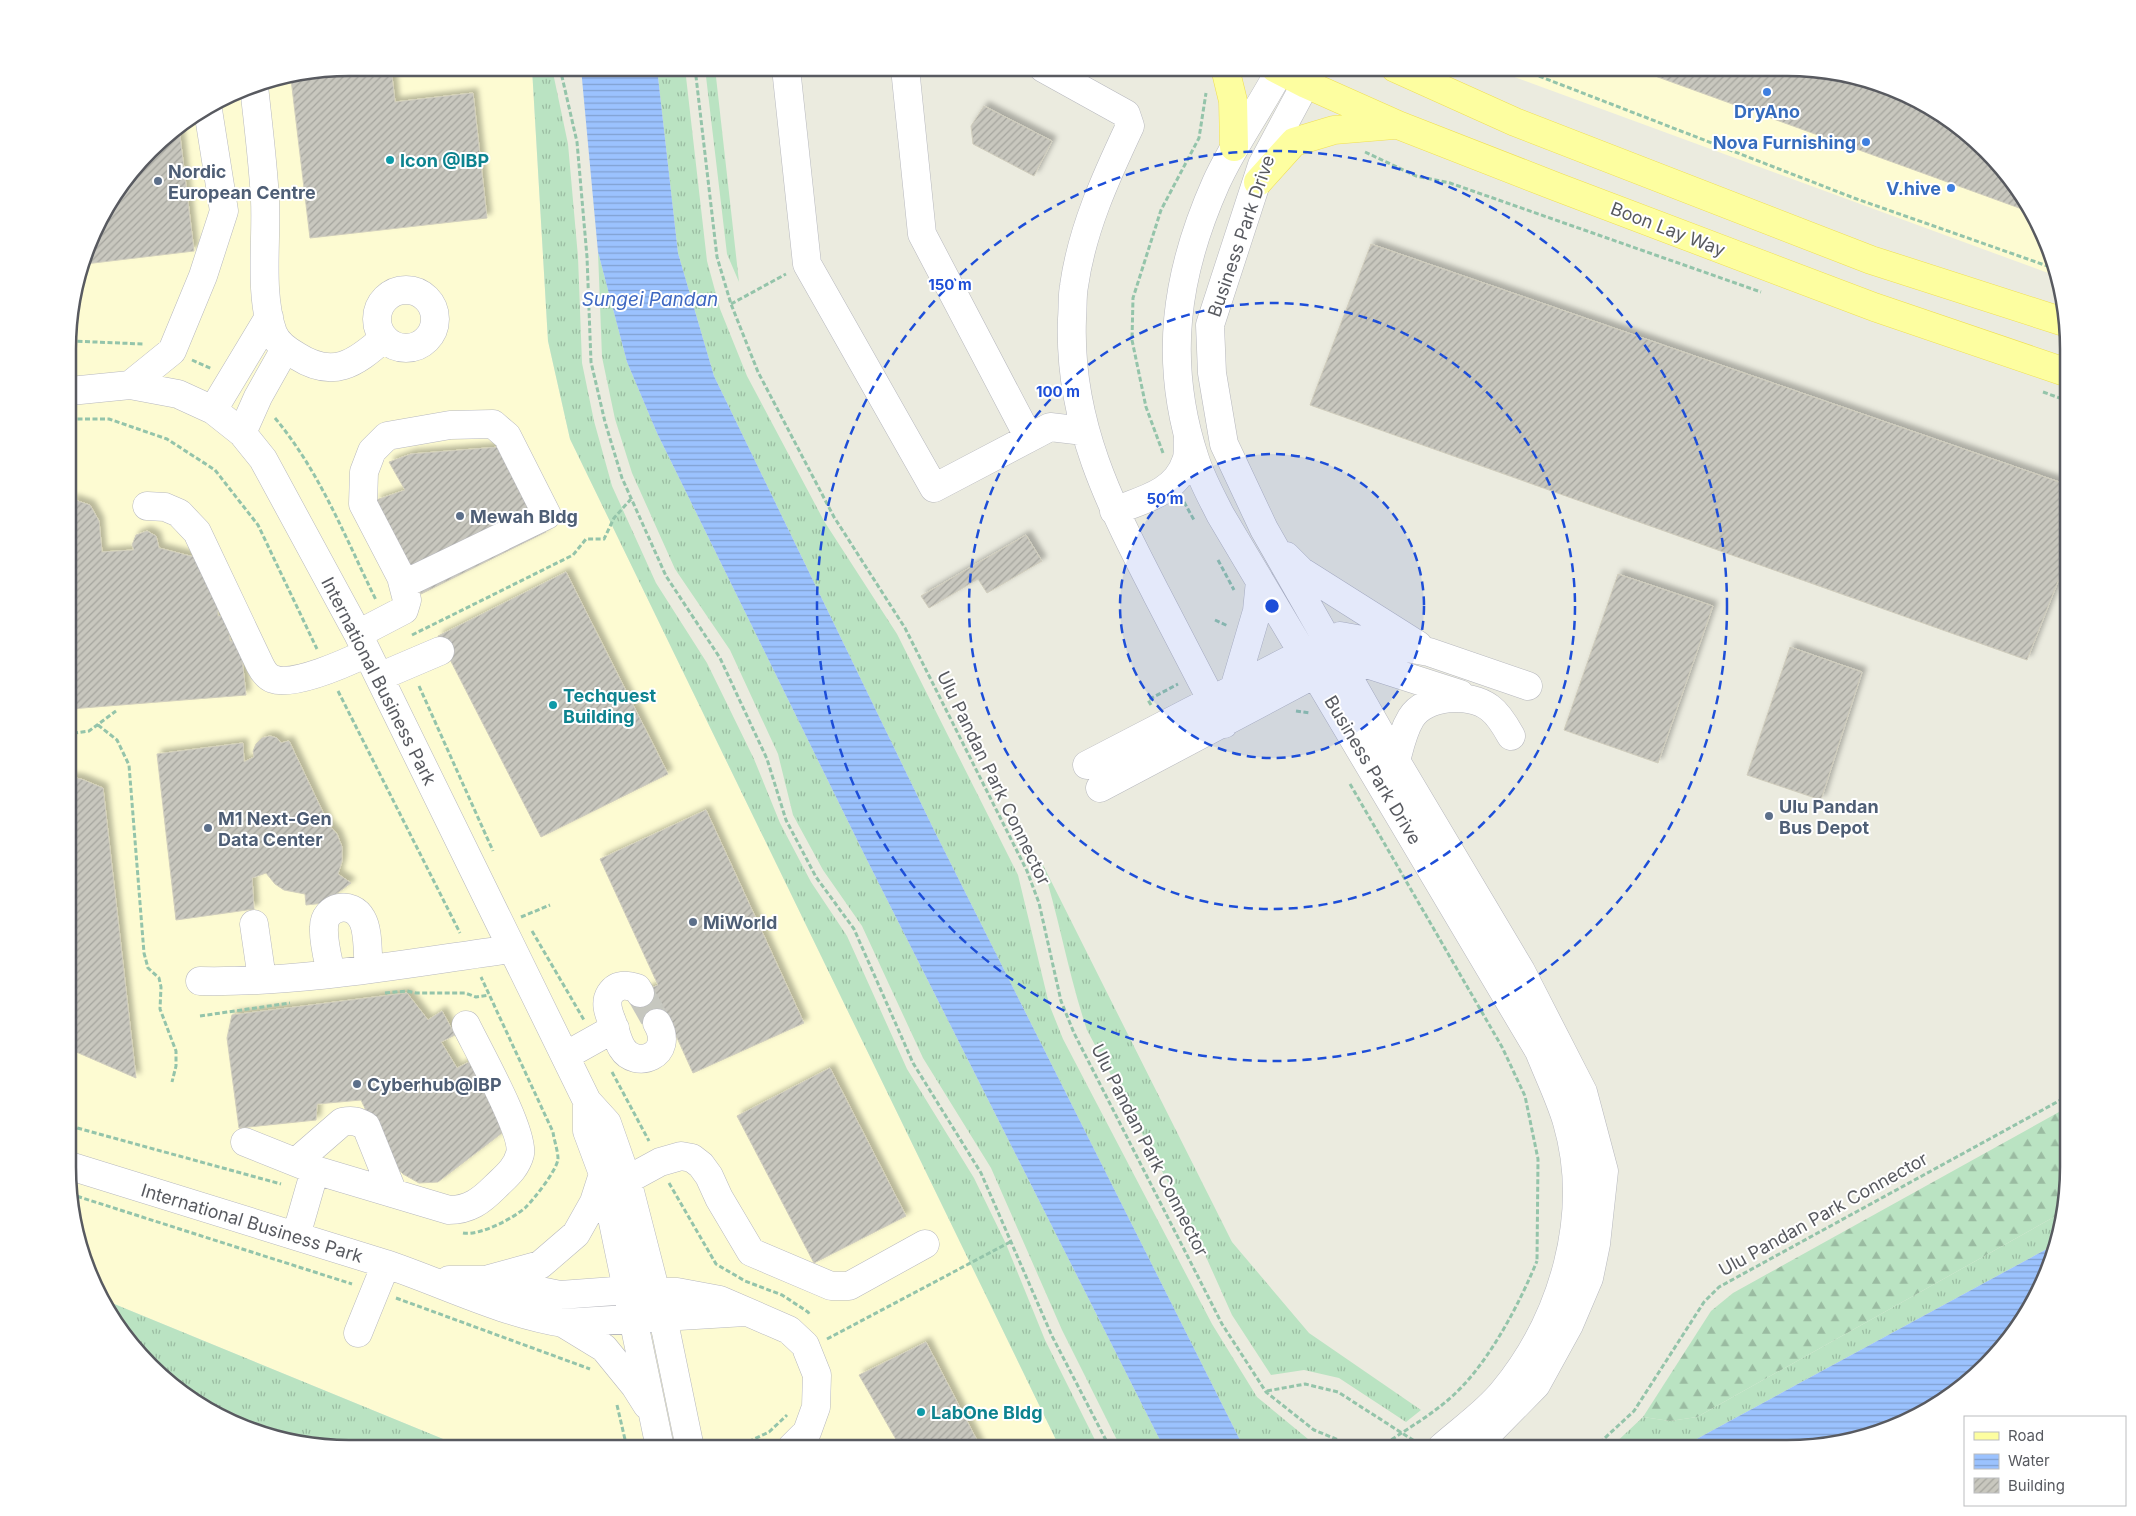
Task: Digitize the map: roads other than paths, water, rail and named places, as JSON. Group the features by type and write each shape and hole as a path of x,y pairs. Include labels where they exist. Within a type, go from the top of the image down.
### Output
{"main road":[{"path":"1227,76 1233,101 1234,147"},
{"name":"Boon Lay Way","path":"1310,76 1398,125 1874,307 2060,370"},
{"path":"1413,76 1515,122 1871,260 2058,320"},
{"path":"1443,76 1515,122"},
{"path":"1258,182 1294,142 1334,130 1398,125"}],"street":[{"path":"787,76 807,264 934,488 1050,427 1084,431"},
{"path":"906,76 922,234 1029,438"},
{"path":"1057,76 1126,114 1130,126 1106,178 1085,236 1073,287 1071,340 1076,388 1084,431 1114,511 1223,694"},
{"name":"Business Park Drive","path":"1275,76 1216,182 1185,265 1176,342 1178,388 1195,461 1220,514 1539,1051 1567,1122 1576,1168 1577,1207 1572,1249 1577,1276 1569,1326 1536,1385 1482,1440"},
{"name":"Business Park Drive","path":"1310,76 1262,165 1210,325 1212,372 1224,444 1242,485 1271,541 1396,761 1521,970 1583,1092 1604,1171 1596,1244 1552,1316 1532,1354 1502,1394 1442,1440"},
{"path":"255,93 265,199 265,281 273,334 285,349 306,362 323,368 342,367 356,361 384,338"},
{"path":"130,385 172,351 203,276 224,211 209,115"},
{"path":"212,410 269,317"},
{"path":"242,433 258,397 285,349"},
{"name":"International Business Park","path":"76,390 130,385 178,394 212,410 242,433 263,459 368,655 587,1101 587,1131 615,1177 654,1289 560,1295 486,1280 435,1280"},
{"path":"368,655 386,620 404,610 407,600 404,584 364,504 364,472 372,452 387,436 450,425 493,424 507,436 546,515 404,584"},
{"path":"1114,511 1160,492 1174,484 1187,460 1188,436"},
{"path":"147,506 165,507 179,513 197,532 260,666 274,680 292,679 328,671 368,655 408,663 440,651"},
{"path":"1271,541 1301,571 1429,652"},
{"path":"1224,724 1223,694 1255,620 1260,581"},
{"path":"1511,736 1491,708 1472,698 1334,652 1340,636 1429,652 1528,686"},
{"path":"1309,664 1224,724 1093,777 1223,694 1309,664"},
{"path":"1396,761 1402,738 1412,716 1430,701 1472,698"},
{"path":"331,973 324,927 326,918 331,912 342,907 351,908 358,913 363,921 369,968"},
{"path":"254,924 262,979"},
{"path":"200,981 262,979 331,973 511,949"},
{"path":"604,1034 609,994 618,986 628,985 638,988 640,993"},
{"path":"604,1034 633,1058 642,1059 654,1055 663,1043 664,1034 658,1023"},
{"path":"245,1142 306,1175 393,1193 449,1210 463,1210 482,1200 514,1169 520,1153 518,1133 466,1025"},
{"path":"565,1056 604,1034"},
{"path":"296,1236 306,1175 342,1122 358,1121 366,1126 393,1193"},
{"path":"486,1280 540,1265 576,1234 594,1202 615,1177 681,1156 692,1158 701,1165 751,1252 831,1286 849,1286 925,1244"},
{"name":"International Business Park","path":"76,1168 386,1264 435,1280 530,1316 563,1323 745,1312"},
{"name":"International Business Park","path":"615,1177 628,1290"},
{"path":"358,1333 386,1264"},
{"path":"688,1440 654,1289 720,1300 770,1321 794,1335 805,1345 817,1375 816,1407 807,1432 799,1440"},
{"path":"628,1290 658,1440"},
{"path":"563,1323 604,1348 635,1386 654,1418"}],"water":[{"name":"Sungei Pandan","path":"582,76 658,76 678,253 714,376 934,830 1240,1440 1160,1440 866,858 657,433 627,362 598,252"},
{"path":"2047,1249 2032,1288 2014,1319 1992,1347 1967,1372 1939,1394 1908,1412 1875,1425 1840,1435 1787,1440 1695,1440"}],"tunnel":[{"path":"640,993 657,1023"}],"place":[{"name":"DryAno","path":"1767,92"},
{"name":"Nova Furnishing","path":"1866,142"},
{"name":"Icon @IBP","path":"390,160"},
{"name":"Nordic European Centre","path":"158,181"},
{"name":"V.hive","path":"1951,188"},
{"name":"Mewah Bldg","path":"460,516"},
{"name":"Techquest Building","path":"553,705"},
{"name":"Ulu Pandan Bus Depot","path":"1769,816"},
{"name":"M1 Next-Gen Data Center","path":"208,828"},
{"name":"MiWorld","path":"693,922"},
{"name":"Cyberhub@IBP","path":"357,1084"},
{"name":"LabOne Bldg","path":"921,1412"}]}
